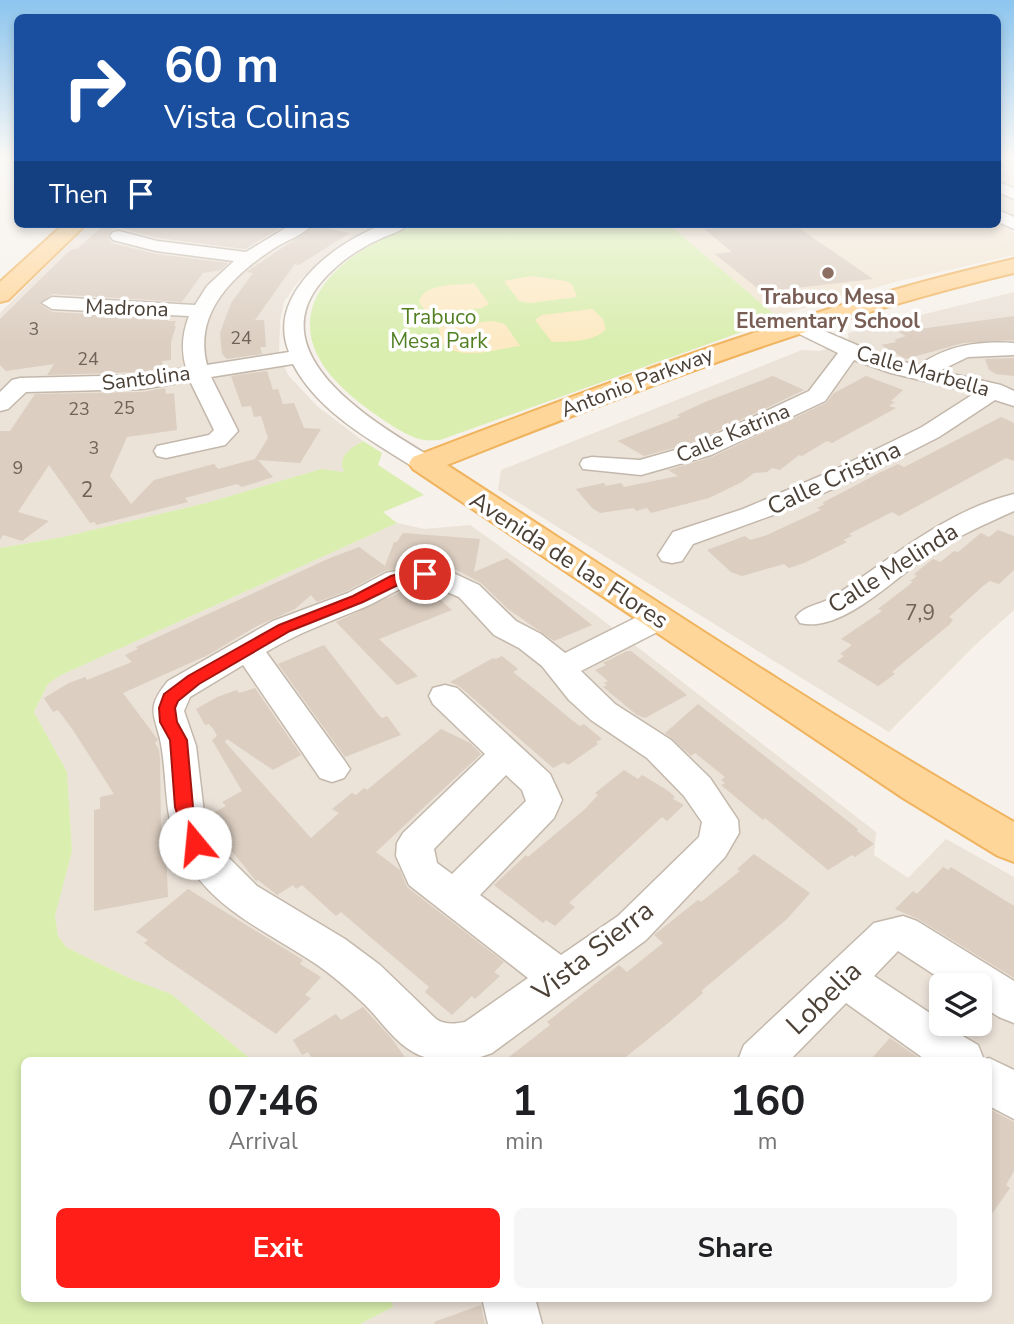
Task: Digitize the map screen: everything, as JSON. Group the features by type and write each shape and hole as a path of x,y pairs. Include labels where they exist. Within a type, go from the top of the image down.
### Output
{"main road":[{"path":"0,295 72,228"},
{"name":"Antonio Parkway","path":"433,469 883,298 1014,266"},
{"name":"Antonio Parkway","path":"803,329 1014,277"},
{"name":"Avenida de las Flores","path":"433,469 902,777 1014,844"}],"street":[{"path":"166,451 218,440 226,432 198,372 193,350 194,333 202,311 216,288 249,258 299,228"},
{"name":"Avenida de las Flores","path":"389,228 360,242 325,267 301,297 294,313 292,334 298,357 307,372 336,402 433,469"},
{"path":"118,236 156,246 249,258"},
{"name":"Madrona","path":"52,303 202,311"},
{"name":"Calle Marbella","path":"803,329 850,351 1004,394"},
{"path":"922,373 943,357 960,350 1014,349"},
{"name":"Calle Katrina","path":"592,464 641,468 702,450 817,396 850,351"},
{"name":"Santolina","path":"0,404 20,385 76,386 142,382 298,357"},
{"name":"Calle Cristina","path":"672,555 683,538 733,524 842,476 1004,394"},
{"name":"Calle Melinda","path":"811,617 840,606 920,548 957,526 1014,502"},
{"path":"331,769 248,649 284,628 358,599 396,579 425,574 439,577 469,591 505,628 530,641 558,664 652,615"},
{"name":"Vista Sierra","path":"248,649 186,684 170,698 167,708 169,722 180,750 184,807 195,843 221,879 255,908 337,956 387,998 415,1031 437,1042 458,1045 476,1040 607,947 641,919 712,847 720,833 720,821 697,787 659,749 603,712 580,692 558,664"},
{"path":"444,696 537,783 544,800 541,808 454,897"},
{"path":"506,754 416,843 413,852 423,874 562,979"},
{"name":"Lobelia","path":"763,1057 888,935 903,933 1014,1004"},
{"path":"845,979 958,1057"},
{"path":"992,1081 1014,1097"},
{"path":"509,1302 515,1324"}],"shaded area":[{"name":"Trabuco Mesa Elementary School","path":"1001,225 1014,232 1014,255 895,282 776,316 673,228 1001,228"},
{"path":"84,228 379,228 322,259 297,283 284,302 280,321 279,353 288,375 317,406 363,441 357,444 344,472 321,469 206,503 63,537 0,548 0,313"},
{"path":"1014,292 1014,610 975,645 889,732 498,490 501,470 802,350 819,351 849,343 848,333"},
{"path":"397,523 424,529 470,525 596,615 876,832 874,855 908,878 946,839 1014,877 1014,1324 360,1324 393,1307 392,1302 992,1302 992,1057 248,1057 171,994 131,979 66,947 58,936 55,916 72,850 67,772 34,712 48,684 59,676"}],"green space":[{"name":"Trabuco Mesa Park","path":"408,228 673,228 776,316 761,325 440,440 421,440 376,415 333,378 315,350 310,324 316,299 330,277 353,256"},
{"path":"363,441 382,453 378,465 424,495 383,512 397,523 59,676 48,684 34,712 67,772 72,851 55,916 58,936 66,947 131,979 171,994 248,1057 21,1057 21,1302 392,1302 393,1307 360,1324 0,1324 0,548 63,537 206,503 321,469 344,472 342,462 349,450"}],"sand":[{"path":"532,276 572,284 577,297 530,303 519,301 504,281"},
{"path":"474,283 489,304 482,308 428,315 419,302 427,291 434,288"},
{"path":"592,309 603,319 606,329 595,337 581,340 552,342 535,320 542,315"},
{"path":"493,321 505,324 520,346 480,353 459,352 443,343 438,327"}],"building":[{"path":"101,228 120,228 113,229 107,236 112,243 156,254 228,263 221,270 203,273 182,302 52,294 40,304 52,312 170,318 167,321 176,321 171,342 171,360 162,361 163,369 47,375 54,364 6,371 0,365 0,319 64,256 72,249 77,249"},
{"path":"120,228 280,228 245,249 158,238"},
{"path":"312,228 350,233 299,265 295,264 255,320 264,320 266,347 260,347 262,354 227,359 222,354 220,333 231,303 253,273 246,272"},
{"path":"799,228 873,279 762,292 715,254 732,252 704,229"},
{"path":"1014,316 1014,340 963,343 906,359 881,345 897,342 894,340 906,336 898,332"},
{"path":"1014,358 1014,376 996,374 989,370 985,359"},
{"path":"267,371 273,390 278,389 283,404 294,403 304,428 321,429 300,463 258,460 273,477 242,487 237,484 185,498 188,502 96,525 95,522 90,523 49,465 18,512 49,521 22,541 3,535 0,540 0,431 10,431 35,394 142,392 165,388 166,394 174,393 177,430 127,437 110,476 131,504 154,480 214,464 218,469 255,459 268,438 261,416 254,417 251,406 242,407 231,376"},
{"path":"773,376 804,390 692,443 644,456 618,441 680,417 677,415 705,402"},
{"path":"866,376 903,390 889,406 896,408 832,443 827,441 802,456 799,455 780,470 772,468 767,472 754,473 709,498 651,513 647,508 636,511 634,508 600,513 592,508 576,489 604,483 606,486 621,483 624,487 678,476 668,470 712,457 826,403 834,393"},
{"path":"1001,417 1014,423 1014,461 1006,458 899,516 892,512 849,534 852,536 843,540 847,542 804,563 789,568 784,564 742,576 731,572 707,550 745,536 750,540 767,535 821,510 817,508 825,504 822,503 879,473 898,464 904,467"},
{"path":"998,530 1014,536 1014,570 999,584 990,581 983,586 949,617 953,620 949,625 892,672 895,674 878,686 837,661 844,656 840,654 852,645 841,639 882,611 878,609 913,582 910,581 917,576 914,574 933,559 940,562 954,551 958,552 981,533 989,537"},
{"path":"403,533 480,539 474,572 507,558 592,625 554,641 508,609 481,583 457,570 426,562 401,565 403,567 385,571 347,591 317,602 311,595 295,609 255,627 208,655 123,693 158,740 155,743 160,759 161,829 165,828 168,897 94,911 94,810 100,809 100,797 114,794 73,730 58,710 53,712 44,698 69,683 85,677 87,680 132,662 125,655 138,649 136,647 330,558 359,547 385,566 394,542 397,542"},
{"path":"425,586 452,610 379,639 418,676 397,685 336,622 402,591"},
{"path":"324,645 377,713 382,718 387,716 401,735 345,757 278,664"},
{"path":"631,651 687,695 645,718 637,715 603,687 608,681 595,670"},
{"path":"502,656 518,669 513,672 573,721 580,726 584,724 602,739 596,742 598,744 568,765 564,762 553,768 459,686 450,682 493,658"},
{"path":"255,688 301,755 273,770 227,739 225,742 311,838 339,813 332,809 352,793 356,795 364,788 367,790 441,729 470,743 481,754 376,852 400,870 407,887 504,962 494,972 500,976 475,999 472,996 452,1015 425,992 429,987 341,912 336,916 302,885 296,889 293,885 277,895 256,881 210,824 207,816 226,806 222,802 242,791 212,740 217,736 214,730 209,724 205,725 196,709 217,697 237,690 239,693"},
{"path":"698,704 874,844 828,870 765,818 763,820 721,785 725,783 721,780 725,777 695,753 691,756 665,733"},
{"path":"624,770 638,779 642,775 667,790 675,797 673,799 684,805 667,821 662,817 569,903 575,907 555,926 546,920 543,923 494,885 526,855 528,857 585,809 598,795 595,793"},
{"path":"754,854 810,893 787,919 626,1057 509,1057 550,1025 547,1022 619,965 627,972 663,943 654,935 740,871 737,869"},
{"path":"943,867 948,870 951,867 1014,906 1014,978 918,919 895,909 913,891 917,894"},
{"path":"188,889 303,960 300,964 321,977 305,995 311,998 276,1034 167,960 144,943 148,940 136,932"},
{"path":"363,1007 405,1057 311,1057 308,1052 302,1055 293,1040 336,1014 341,1020"},
{"path":"890,1038 918,1057 873,1057"},
{"path":"992,1111 1014,1122 1014,1171 1006,1185 1010,1188 992,1214"},
{"path":"481,1305 485,1324 434,1322"}],"place":[{"name":"Trabuco Mesa Elementary School","path":"828,273"}],"route":[{"path":"195,843 184,807 178,740 169,722 167,708 170,698 193,680 284,628 358,599 396,579 425,574"}]}
